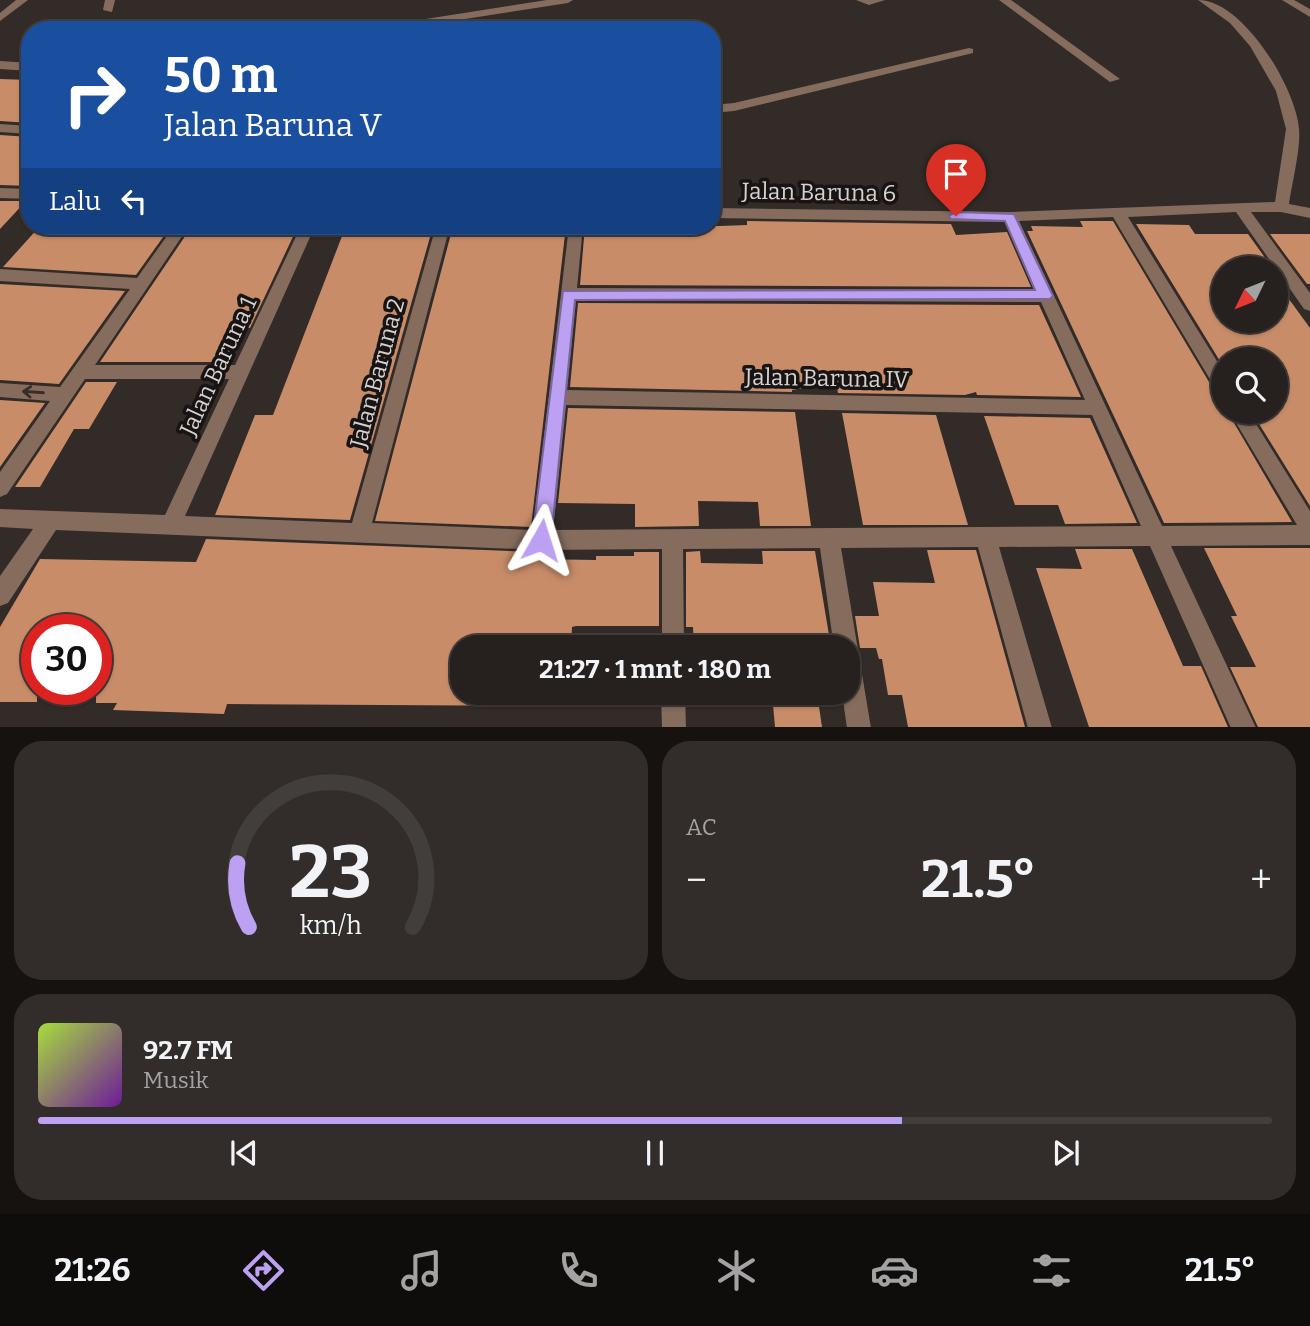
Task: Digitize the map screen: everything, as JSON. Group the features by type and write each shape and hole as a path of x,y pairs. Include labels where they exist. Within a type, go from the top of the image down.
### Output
{"street":[{"path":"0,18 23,0"},
{"path":"432,21 568,0"},
{"path":"861,0 880,0"},
{"path":"1004,0 1114,79"},
{"path":"1203,0 1234,21 1255,44 1282,91 1293,130 1281,207"},
{"path":"1287,0 1310,14"},
{"path":"721,108 969,51"},
{"path":"0,65 21,66"},
{"path":"0,128 21,129"},
{"path":"1293,130 1310,129"},
{"path":"0,193 21,194"},
{"path":"1240,207 1310,305"},
{"name":"Jalan Baruna 6","path":"721,213 1010,217 1240,207 1281,207 1310,213"},
{"path":"1118,213 1211,366"},
{"path":"1010,217 1154,536 1244,727"},
{"path":"0,488 176,235"},
{"name":"Jalan Baruna 1","path":"171,525 304,235"},
{"name":"Jalan Baruna 2","path":"359,533 441,235"},
{"path":"541,540 575,235"},
{"path":"0,275 142,284"},
{"path":"568,294 1045,296"},
{"path":"83,372 243,372"},
{"path":"0,390 66,395"},
{"name":"Jalan Baruna IV","path":"557,397 1096,408"},
{"path":"1246,424 1310,529"},
{"path":"0,518 541,540 1310,535"},
{"path":"0,595 50,521"},
{"path":"986,537 1040,727"},
{"path":"672,539 673,635"},
{"path":"829,539 844,635"},
{"path":"673,705 674,727"},
{"path":"855,705 859,727"}],"building":[{"path":"0,79 21,80 21,122 0,121"},
{"path":"0,135 21,136 21,186 0,185"},
{"path":"0,201 21,201 21,206 0,229"},
{"path":"747,221 951,224 956,235 1007,232 1031,287 580,285 584,235 721,235 721,226 747,225"},
{"path":"1080,221 1113,221 1211,385 1211,424 1235,424 1292,522 1164,523 1027,231 1033,231 1031,226 1083,227"},
{"path":"1136,224 1189,225 1195,234 1248,234 1264,256 1211,256 1211,333 1288,333 1288,298 1310,328 1310,506 1259,424 1288,424 1288,347 1211,347"},
{"path":"1270,234 1310,234 1310,284 1307,284"},
{"path":"32,235 165,235 136,275 3,267"},
{"path":"186,235 294,235 250,328 243,328 226,362 100,362"},
{"path":"342,235 431,235 350,520 215,515 255,415 273,415"},
{"path":"451,235 565,235 531,527 375,521"},
{"path":"0,284 125,291 59,384 0,380"},
{"path":"578,303 1039,305 1081,397 977,395 976,392 965,395 838,393 836,382 792,392 570,387"},
{"path":"86,382 117,382 89,429 74,429 40,487 15,487"},
{"path":"0,400 45,403 0,467"},
{"path":"568,408 795,412 811,526 760,526 758,502 698,501 699,526 635,527 635,504 558,503"},
{"path":"842,413 936,415 968,525 863,525"},
{"path":"984,416 1090,418 1137,523 1065,524 1058,505 1015,505"},
{"path":"206,539 535,552 535,559 596,560 596,556 634,556 634,552 659,552 659,626 576,626 572,627 572,635 450,635 450,705 567,706 227,704 224,714 113,710 117,703 112,703 112,614 21,614 21,702 0,702 0,627 40,559 196,562"},
{"path":"1204,548 1310,548 1310,727 1258,727 1230,667 1256,667 1231,616 1237,616"},
{"path":"1075,549 1132,549 1183,666 1201,666 1228,727 1089,727 1036,568 1082,569"},
{"path":"927,550 976,550 1025,727 908,727 902,695 888,695 882,659 879,659 876,648 860,648 855,616 879,616 873,582 935,583"},
{"path":"700,551 701,563 763,564 762,551 815,551 829,635 693,635 693,627 686,627 686,552"},
{"path":"773,705 819,705 822,727 775,727"}],"route":[{"path":"541,540 568,294 1045,296 1010,217 956,216"}]}
